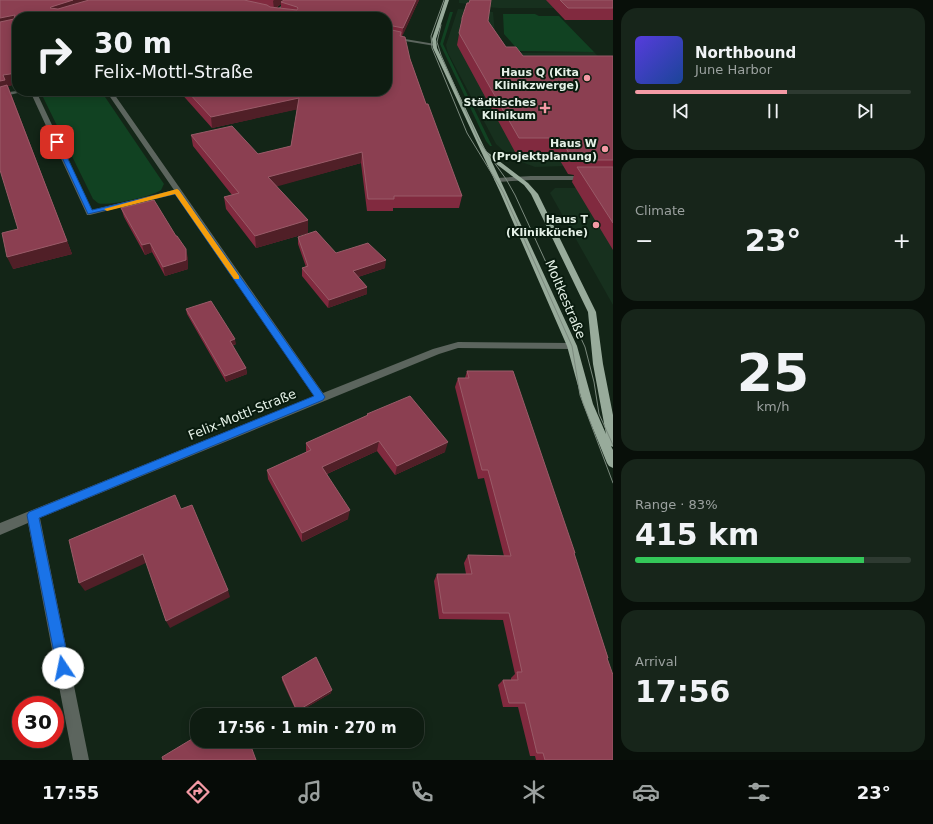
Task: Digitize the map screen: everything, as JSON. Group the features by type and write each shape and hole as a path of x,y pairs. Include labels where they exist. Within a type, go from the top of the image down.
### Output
{"main road":[{"path":"435,45 434,40 447,0"},
{"name":"Moltkestraße","path":"435,45 572,346 588,404 613,463"},
{"name":"Moltkestraße","path":"482,151 526,184 534,194 592,312 598,364 613,442"}],"street":[{"path":"276,12 290,0"},
{"path":"392,38 435,45"},
{"path":"0,95 12,93"},
{"path":"35,96 90,213 177,191"},
{"path":"112,96 320,397"},
{"path":"497,180 518,178 613,178"},
{"name":"Felix-Mottl-Straße","path":"0,529 320,397 436,351 458,345 572,346"},
{"path":"33,515 81,760"}],"shaded area":[{"path":"459,0 591,0 599,8 499,8 468,6 469,4 459,3"},
{"name":"Städtisches Klinikum","path":"458,9 493,12 495,34 508,53 594,52 613,72 596,165 535,167 511,158 496,144 448,53 446,45"},
{"path":"555,188 613,188 613,305 550,193"}],"green space":[{"path":"450,12 453,12 443,44 492,146 490,146 486,141 440,44"},
{"path":"503,14 559,16 594,52 519,51 504,34"},
{"path":"42,96 104,96 164,184 161,190 140,198 110,204 98,203 93,199"}],"building":[{"path":"0,0 73,0 50,8 58,9 89,0 244,0 270,7 297,10 297,7 281,2 284,0 416,0 403,28 392,26 392,12 12,12 12,16 0,18"},
{"name":"Städtisches Klinikum","path":"470,0 491,0 488,21 506,47 516,47 523,56 613,56 613,160 573,160 560,138 519,138 459,33 467,3 469,3"},
{"path":"560,0 613,0 613,8 568,8"},
{"path":"12,19 12,74 3,75 5,80 0,81 0,22"},
{"path":"392,30 401,32 400,36 405,37 410,59 426,104 428,104 462,196 394,196 394,199 368,199 362,152 268,177 308,220 255,236 224,197 239,193 191,135 232,126 258,154 291,146 299,98 211,117 192,96 392,96"},
{"path":"7,85 67,241 7,257 2,233 18,229 0,170 0,87"},
{"path":"577,167 613,167 613,223"},
{"path":"154,200 176,236 186,249 186,260 163,267 150,243 142,245 121,208"},
{"path":"316,231 336,253 368,243 386,260 353,271 367,287 329,300 302,268 308,266 298,237"},
{"path":"211,301 235,339 230,341 246,368 225,376 186,309"},
{"path":"467,371 513,371 575,553 613,675 613,760 545,760 543,753 537,753 525,703 509,703 503,680 518,680 517,672 522,672 509,613 443,613 437,574 472,574 468,555 511,556 488,470 482,470 458,378 469,378"},
{"path":"410,396 448,442 397,466 379,441 322,467 350,510 302,533 267,470 311,450 306,443 368,415 367,414"},
{"path":"175,495 181,509 192,505 228,590 166,621 143,554 79,583 69,540"},
{"path":"316,657 332,690 302,708 296,708 282,677"},
{"path":"190,740 190,748 252,748 256,760 163,760 162,757"}],"tram line":[{"path":"444,0 431,36 432,48 467,133 503,192 572,346 580,395 613,483"},
{"path":"441,25 437,42 441,55 479,141 506,179 515,195 585,347 594,382 599,414 613,445"}],"slow traffic":[{"path":"107,209 177,191 237,278"}],"place":[{"name":"Haus Q (Kita Klinikzwerge)","path":"587,78"},
{"name":"Städtisches Klinikum","path":"545,108"},
{"name":"Haus W (Projektplanung)","path":"605,149"},
{"name":"Haus T (Klinikküche)","path":"596,225"}],"route":[{"path":"57,142 82,192 90,213 177,191 320,397 33,515 63,668"}]}
